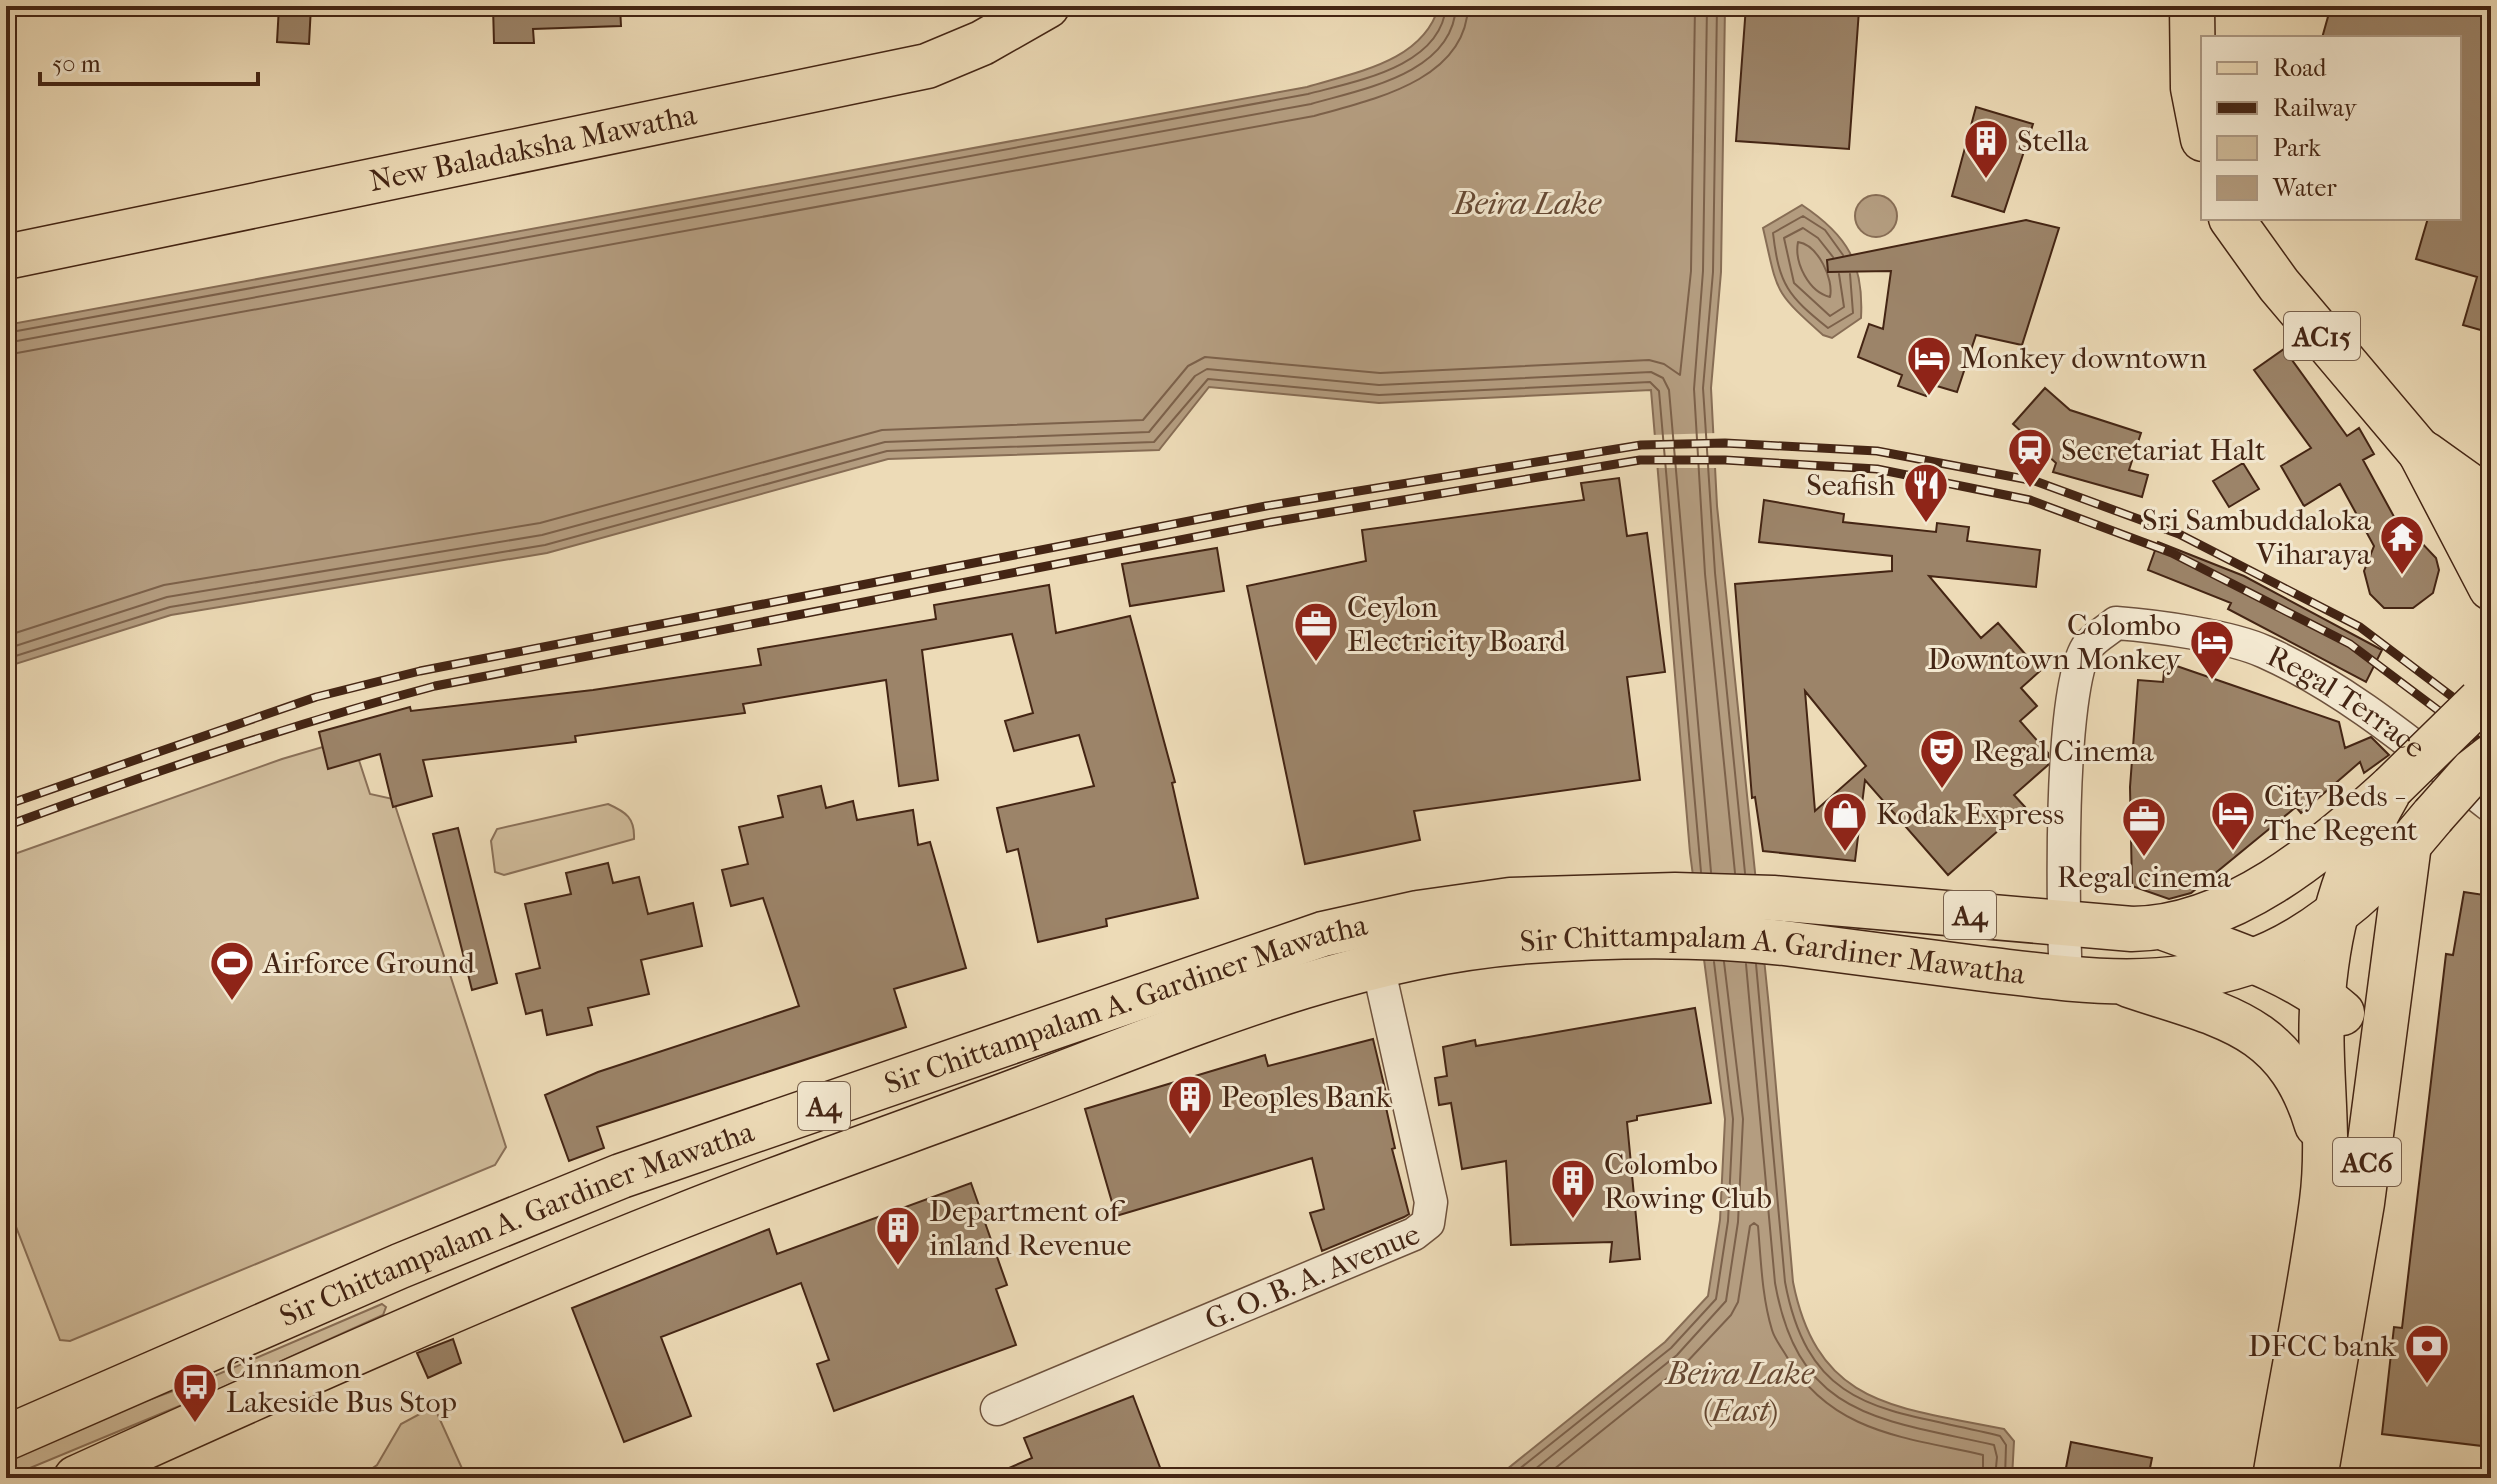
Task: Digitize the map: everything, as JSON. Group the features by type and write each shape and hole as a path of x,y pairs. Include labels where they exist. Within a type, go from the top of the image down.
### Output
{"main road":[{"name":"New Baladaksha Mawatha","path":"6,257 927,66 982,43 1047,6"},
{"path":"2192,6 2193,88 2201,129"},
{"name":"AC15","path":"2232,220 2279,285 2491,536"},
{"path":"2419,450 2491,501"},
{"path":"2419,450 2491,588"},
{"path":"2167,929 2210,912 2276,877 2332,840 2392,787 2488,693"},
{"path":"2129,985 2213,973 2254,960 2297,939 2334,913 2421,830 2473,771 2491,757"},
{"path":"2334,913 2351,861 2392,787"},
{"name":"AC6","path":"2315,1478 2362,1203 2380,1047 2421,830"},
{"name":"Sir Chittampalam A. Gardiner Mawatha","path":"76,1478 422,1325 680,1217 1267,998 1378,966 1773,898 2167,929"},
{"name":"Sir Chittampalam A. Gardiner Mawatha","path":"6,1438 426,1255 621,1176 1323,934 1418,913 1510,900 1677,915 1776,943 2129,985"},
{"name":"AC6","path":"2275,1478 2322,1199 2323,996 2334,913"},
{"path":"2167,929 2254,960 2323,996 2380,1047"},
{"path":"2129,985 2245,1027 2281,1053 2306,1090 2324,1146"}],"street":[{"name":"Regal Terrace","path":"2063,923 2071,702 2087,647 2116,623 2156,626 2264,651 2367,710 2491,806"},
{"path":"2063,923 2066,979"},
{"name":"G. O. B. A. Avenue","path":"997,1409 1414,1234 1428,1223 1431,1202 1378,966"}],"green space":[{"name":"Airforce Ground","path":"343,741 353,742 370,794 393,799 506,1147 495,1165 70,1341 60,1340 6,1201 6,857 282,759"},
{"path":"608,804 628,817 633,826 634,839 504,875 495,872 491,841 497,829"},
{"path":"382,1304 386,1307 383,1315 206,1395 6,1478 6,1461 107,1415 214,1376"},
{"path":"427,1410 437,1413 465,1475 358,1478 377,1465 401,1424"}],"water":[{"name":"Beira Lake","path":"1439,6 1725,6 1721,272 1711,388 1717,506 1769,1007 1793,1282 1805,1323 1821,1355 1842,1378 1867,1394 1896,1406 2004,1429 2014,1441 2012,1478 1496,1478 1665,1342 1708,1296 1720,1220 1725,1119 1690,853 1651,390 1379,403 1209,387 1159,450 888,459 547,553 171,615 6,667 6,325 1307,87 1366,70 1403,52 1419,40 1431,25"},
{"path":"1876,195 1891,201 1897,216 1891,231 1876,237 1861,231 1855,216 1861,201"},
{"path":"1802,205 1841,239 1856,266 1861,318 1832,338 1823,335 1806,320 1780,289 1763,228"}],"pier":[{"path":"1718,433 1719,468 1652,468 1650,435"}],"building":[{"path":"279,6 311,6 309,44 277,42"},
{"path":"493,6 620,6 621,26 533,29 534,43 494,43"},
{"path":"1746,6 1859,10 1849,149 1736,141"},
{"path":"2331,6 2491,6 2491,333 2463,325 2477,277 2416,259 2427,220 2461,220 2461,36 2323,36"},
{"path":"1976,107 2033,124 2004,212 1952,196"},
{"path":"2026,220 2059,228 2022,345 1976,335 1957,392 1930,384 1926,396 1898,386 1902,375 1858,357 1869,324 1883,329 1891,271 1828,272 1827,260"},
{"path":"2284,349 2347,436 2359,428 2374,454 2363,460 2404,535 2419,540 2436,558 2439,570 2433,593 2413,608 2384,608 2370,594 2364,571 2374,546 2340,484 2304,506 2281,466 2311,448 2254,370"},
{"path":"2045,388 2070,410 2141,433 2129,470 2148,475 2142,497 2053,472 2056,463 2013,424"},
{"path":"2243,463 2259,489 2229,507 2213,481"},
{"path":"1619,478 1627,536 1647,533 1665,672 1627,677 1640,780 1414,811 1420,840 1305,864 1247,586 1366,561 1362,530 1584,500 1581,483"},
{"path":"1764,500 1844,514 1843,522 1936,532 1937,523 1969,527 1967,541 2040,550 2036,587 1929,576 1981,638 1998,623 2040,671 2021,688 2037,706 2020,721 2048,753 2048,765 2014,795 2025,807 1948,875 1865,780 1855,861 1763,851 1755,797 1752,798 1735,584 1892,571 1892,556 1759,542","holes":["1805,691 1866,766 1815,811"]},
{"path":"2158,542 2244,576 2382,650 2366,682 2228,609 2231,603 2148,570"},
{"path":"1217,548 1224,591 1130,606 1122,564"},
{"path":"1049,585 1056,633 1130,616 1175,782 1172,783 1198,898 1106,919 1107,926 1038,942 1018,849 1007,852 997,808 1094,786 1079,735 1014,751 1005,721 1033,713 1012,634 922,650 938,780 899,786 886,680 743,704 745,713 575,736 576,742 423,760 432,796 393,807 380,754 328,769 319,732 410,707 411,711 593,690 761,665 758,649 936,619 934,605"},
{"path":"2165,662 2339,722 2345,748 2371,737 2389,755 2364,773 2360,762 2301,813 2296,807 2191,893 2169,899 2132,886 2130,787 2138,680 2163,682"},
{"path":"821,786 826,808 853,801 857,820 913,810 918,845 930,842 966,968 894,989 906,1027 597,1127 604,1148 569,1161 545,1095 598,1072 799,1006 763,898 731,906 722,870 748,864 739,827 783,817 778,796"},
{"path":"458,828 497,983 472,990 433,834"},
{"path":"608,863 613,883 639,877 648,914 693,903 702,946 641,960 649,994 588,1008 592,1025 547,1035 542,1010 526,1014 516,974 540,968 525,904 571,894 566,873"},
{"path":"2464,892 2491,896 2484,938 2491,939 2491,1150 2485,1210 2491,1211 2491,1447 2382,1434 2394,1327 2402,1328 2446,954 2453,955"},
{"path":"1695,1008 1711,1103 1637,1116 1637,1120 1627,1122 1640,1259 1610,1262 1612,1242 1511,1245 1506,1161 1462,1169 1451,1103 1439,1105 1435,1078 1447,1076 1443,1047 1475,1040 1476,1046"},
{"path":"1373,1039 1386,1093 1383,1094 1395,1148 1392,1149 1409,1214 1322,1251 1310,1213 1324,1209 1312,1158 1116,1216 1085,1109 1265,1055 1268,1066"},
{"path":"971,1183 1007,1285 996,1289 1016,1345 834,1411 817,1364 829,1360 801,1283 661,1337 691,1416 624,1442 572,1308 769,1229 777,1254"},
{"path":"453,1339 461,1363 428,1378 417,1353"},
{"path":"1133,1396 1164,1478 986,1478 1032,1458 1024,1438"},
{"path":"2071,1442 2152,1458 2148,1478 2064,1478"}],"railway":[{"path":"6,805 316,697 420,671 1266,506 1641,445 1725,443 1877,451 2035,481 2179,534 2360,627 2491,726"},
{"path":"6,826 219,751 435,686 1272,522 1640,460 1725,460 1877,469 2030,500 2172,553 2350,644 2491,750"}],"place":[{"name":"Stella","path":"1986,180"},
{"name":"Monkey downtown","path":"1929,397"},
{"name":"Secretariat Halt","path":"2030,489"},
{"name":"Seafish","path":"1926,524"},
{"name":"Sri Sambuddaloka Viharaya","path":"2402,576"},
{"name":"Ceylon Electricity Board","path":"1316,663"},
{"name":"Colombo Downtown Monkey","path":"2212,681"},
{"name":"Regal Cinema","path":"1942,790"},
{"name":"City Beds - The Regent","path":"2233,852"},
{"name":"Kodak Express","path":"1845,853"},
{"name":"Regal cinema","path":"2144,858"},
{"name":"Airforce Ground","path":"232,1002"},
{"name":"Peoples Bank","path":"1190,1136"},
{"name":"Colombo Rowing Club","path":"1573,1220"},
{"name":"Department of inland Revenue","path":"898,1267"},
{"name":"DFCC bank","path":"2427,1385"},
{"name":"Cinnamon Lakeside Bus Stop","path":"195,1424"}],"water label":[{"name":"Beira Lake (East)","path":"1740,1392"}]}
